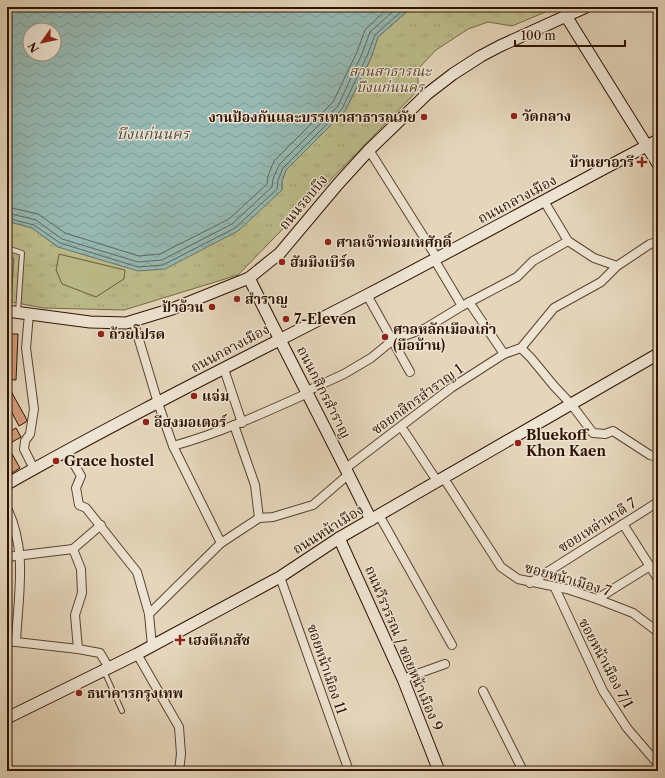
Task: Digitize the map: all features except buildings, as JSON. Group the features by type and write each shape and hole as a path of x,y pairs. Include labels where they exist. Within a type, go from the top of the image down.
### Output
{"street":[{"name":"ถนนรอบบึง","path":"18,312 90,322 126,323 172,309 249,278 280,253 338,184 369,150 427,94 453,74 500,46 586,7"},
{"path":"566,16 658,164"},
{"name":"ถนนกลางเมือง","path":"7,484 658,140"},
{"path":"369,150 435,259 466,304 504,354"},
{"path":"544,201 568,241 594,258 617,266"},
{"path":"173,446 196,440 238,424 344,374 371,358 393,340 426,328 517,276 533,261 568,241"},
{"path":"658,242 650,244 617,266 601,282 554,308 521,348 571,404 593,433 605,434 613,431 650,455 658,457"},
{"name":"ถนนกสิกรสำราญ","path":"249,278 347,471 375,517"},
{"path":"367,295 410,372"},
{"path":"18,312 26,348 34,409 30,434 25,441 24,449 34,469"},
{"path":"133,320 158,403 173,446 221,543"},
{"name":"ซอยกสิกรสำราญ 1","path":"259,518 272,517 313,505 347,471 451,388 504,354 521,348"},
{"name":"ถนนหน้าเมือง","path":"7,718 137,654 280,576 339,538 658,354"},
{"path":"149,614 221,543 259,518 255,485 224,369"},
{"name":"ซอยหน้าเมือง 7","path":"404,431 440,479 501,567 518,579 567,590 597,599 633,613 658,632"},
{"path":"67,452 81,476 76,488 78,505 86,508 101,525 137,572 149,614 152,646"},
{"name":"ซอยเหล่านาดี 7","path":"530,582 658,502"},
{"path":"7,508 13,521 20,556 16,642"},
{"path":"375,517 452,645"},
{"path":"623,524 658,579"},
{"path":"7,557 73,549 101,525"},
{"name":"ถนนวีรวรรณ / ซอยหน้าเมือง 9","path":"339,538 403,679 439,771"},
{"path":"73,549 82,569 82,593 75,615 78,648"},
{"path":"597,599 650,566"},
{"name":"ซอยหน้าเมือง 11","path":"280,576 349,771"},
{"name":"ซอยหน้าเมือง 7/1","path":"554,588 603,691 627,728 658,764"},
{"path":"7,641 78,648 100,652 107,669"},
{"path":"137,654 179,727 181,754 179,771"},
{"path":"403,679 445,664"},
{"path":"483,691 523,771"}],"lane":[{"path":"7,248 22,253 18,312"},
{"path":"107,669 122,711"}],"green space":[{"name":"สวนสาธารณะ บึงแก่นนคร","path":"412,7 557,7 512,26 488,22 468,29 436,50 418,69 418,90 238,275 124,310 44,308 11,302 14,258 7,255 7,221 32,228 58,247 282,190 282,181 286,170 345,111 371,58 378,37","holes":["59,254 125,270 124,279 96,297 62,284 56,270"]},
{"path":"59,254 125,270 124,279 96,297 62,284 56,270"},
{"path":"7,255 14,257 11,302 7,301"}],"water":[{"name":"บึงแก่นนคร","path":"7,7 412,7 378,37 371,58 345,111 286,170 282,181 282,190 238,231 165,269 138,271 58,247 32,228 7,221"}],"place":[{"name":"วัดกลาง","path":"514,116"},
{"name":"งานป้องกันและบรรเทาสาธารณภัย","path":"424,117"},
{"name":"บ้านยาอารี","path":"642,162"},
{"name":"ศาลเจ้าพ่อมเหศักดิ์","path":"328,242"},
{"name":"ฮัมมิงเบิร์ด","path":"282,262"},
{"name":"สำราญ","path":"237,299"},
{"name":"ป้าอ้วน","path":"212,307"},
{"name":"7-Eleven","path":"286,319"},
{"name":"ถ้วยโปรด","path":"101,334"},
{"name":"ศาลหลักเมืองเก่า (บือบ้าน)","path":"385,337"},
{"name":"แจ่ม","path":"194,396"},
{"name":"อีฮงมอเตอร์","path":"146,422"},
{"name":"Bluekoff Khon Kaen","path":"518,443"},
{"name":"Grace hostel","path":"56,461"},
{"name":"เฮงดีเภสัช","path":"180,640"},
{"name":"ธนาคารกรุงเทพ","path":"79,693"}]}
